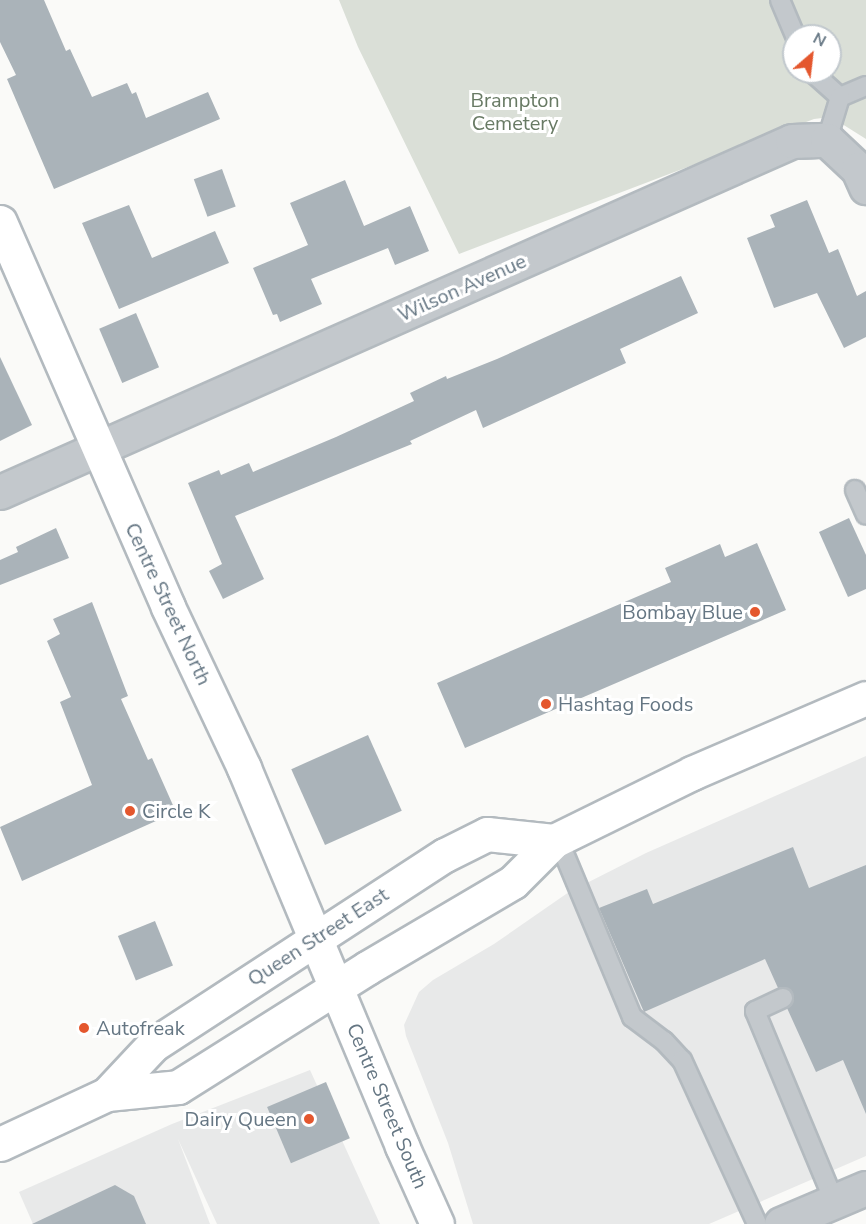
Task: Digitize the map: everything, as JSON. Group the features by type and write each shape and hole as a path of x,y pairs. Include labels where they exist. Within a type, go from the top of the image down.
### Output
{"main road":[{"name":"Centre Street North","path":"0,222 168,608 244,768 337,987"},
{"name":"Queen Street East","path":"3,1143 107,1094 178,1087 466,908 513,882 556,840 692,773 866,698"},
{"name":"Queen Street East","path":"107,1094 153,1045 445,855 487,834 556,840"},
{"name":"Centre Street South","path":"337,987 402,1146 437,1224"}],"street":[{"path":"827,140 858,169 866,187"},
{"name":"Wilson Avenue","path":"0,492 792,141 827,140"},
{"path":"781,1224 866,1188"}],"lane":[{"path":"780,0 790,24"},
{"path":"825,84 840,97"},
{"path":"840,97 866,86"},
{"path":"827,140 840,97"},
{"path":"855,490 866,515"},
{"path":"556,840 632,1017 664,1041 682,1059 757,1224"},
{"path":"783,998 755,1011 834,1201"}],"shaded area":[{"path":"866,756 866,1156 709,1224 473,1224 448,1143 406,1036 404,1025 419,992 433,980 494,944 569,892 646,853"},
{"path":"310,1070 380,1224 217,1224 178,1139 210,1224 33,1224 19,1192 172,1124"}],"green space":[{"name":"Brampton Cemetery","path":"339,0 866,0 866,139 831,117 814,119 459,254 358,47"}],"building":[{"path":"0,0 44,0 66,51 70,49 92,97 127,83 132,94 136,92 146,118 208,92 220,119 54,189 7,79 16,75 0,42"},
{"path":"222,169 236,207 207,217 194,179"},
{"path":"345,180 364,226 410,206 429,251 395,265 388,248 311,279 322,304 280,322 277,314 273,315 253,268 308,245 290,203"},
{"path":"807,200 829,253 838,249 857,296 866,291 866,337 844,348 817,293 774,308 747,238 775,227 770,215"},
{"path":"129,205 152,258 215,231 229,263 119,309 82,223"},
{"path":"681,276 698,313 620,349 626,363 483,428 476,410 410,441 412,444 235,516 264,579 223,599 209,571 222,564 188,483 219,470 221,475 249,463 253,472 414,401 410,393 446,376 447,379 497,359"},
{"path":"136,313 159,367 122,383 99,329"},
{"path":"0,357 32,425 0,441"},
{"path":"849,518 866,555 866,589 848,597 819,532"},
{"path":"56,528 69,558 0,585 0,560 18,552 16,547"},
{"path":"757,543 786,610 465,748 437,683 671,582 665,568 720,544 725,557"},
{"path":"92,602 128,696 121,699 148,760 152,758 176,812 22,881 0,827 92,785 60,702 71,697 47,641 60,634 53,619"},
{"path":"368,735 402,811 325,845 291,769"},
{"path":"793,847 809,888 866,865 866,1114 843,1060 816,1072 787,1008 792,1004 793,994 789,989 778,988 765,959 644,1012 599,908 647,889 653,904"},
{"path":"155,921 173,966 136,980 118,936"},
{"path":"326,1082 350,1138 291,1163 267,1107"},
{"path":"115,1185 134,1196 146,1224 32,1224"}],"place":[{"name":"Bombay Blue","path":"755,612"},
{"name":"Hashtag Foods","path":"546,704"},
{"name":"Circle K","path":"130,811"},
{"name":"Autofreak","path":"84,1028"},
{"name":"Dairy Queen","path":"309,1119"}]}
